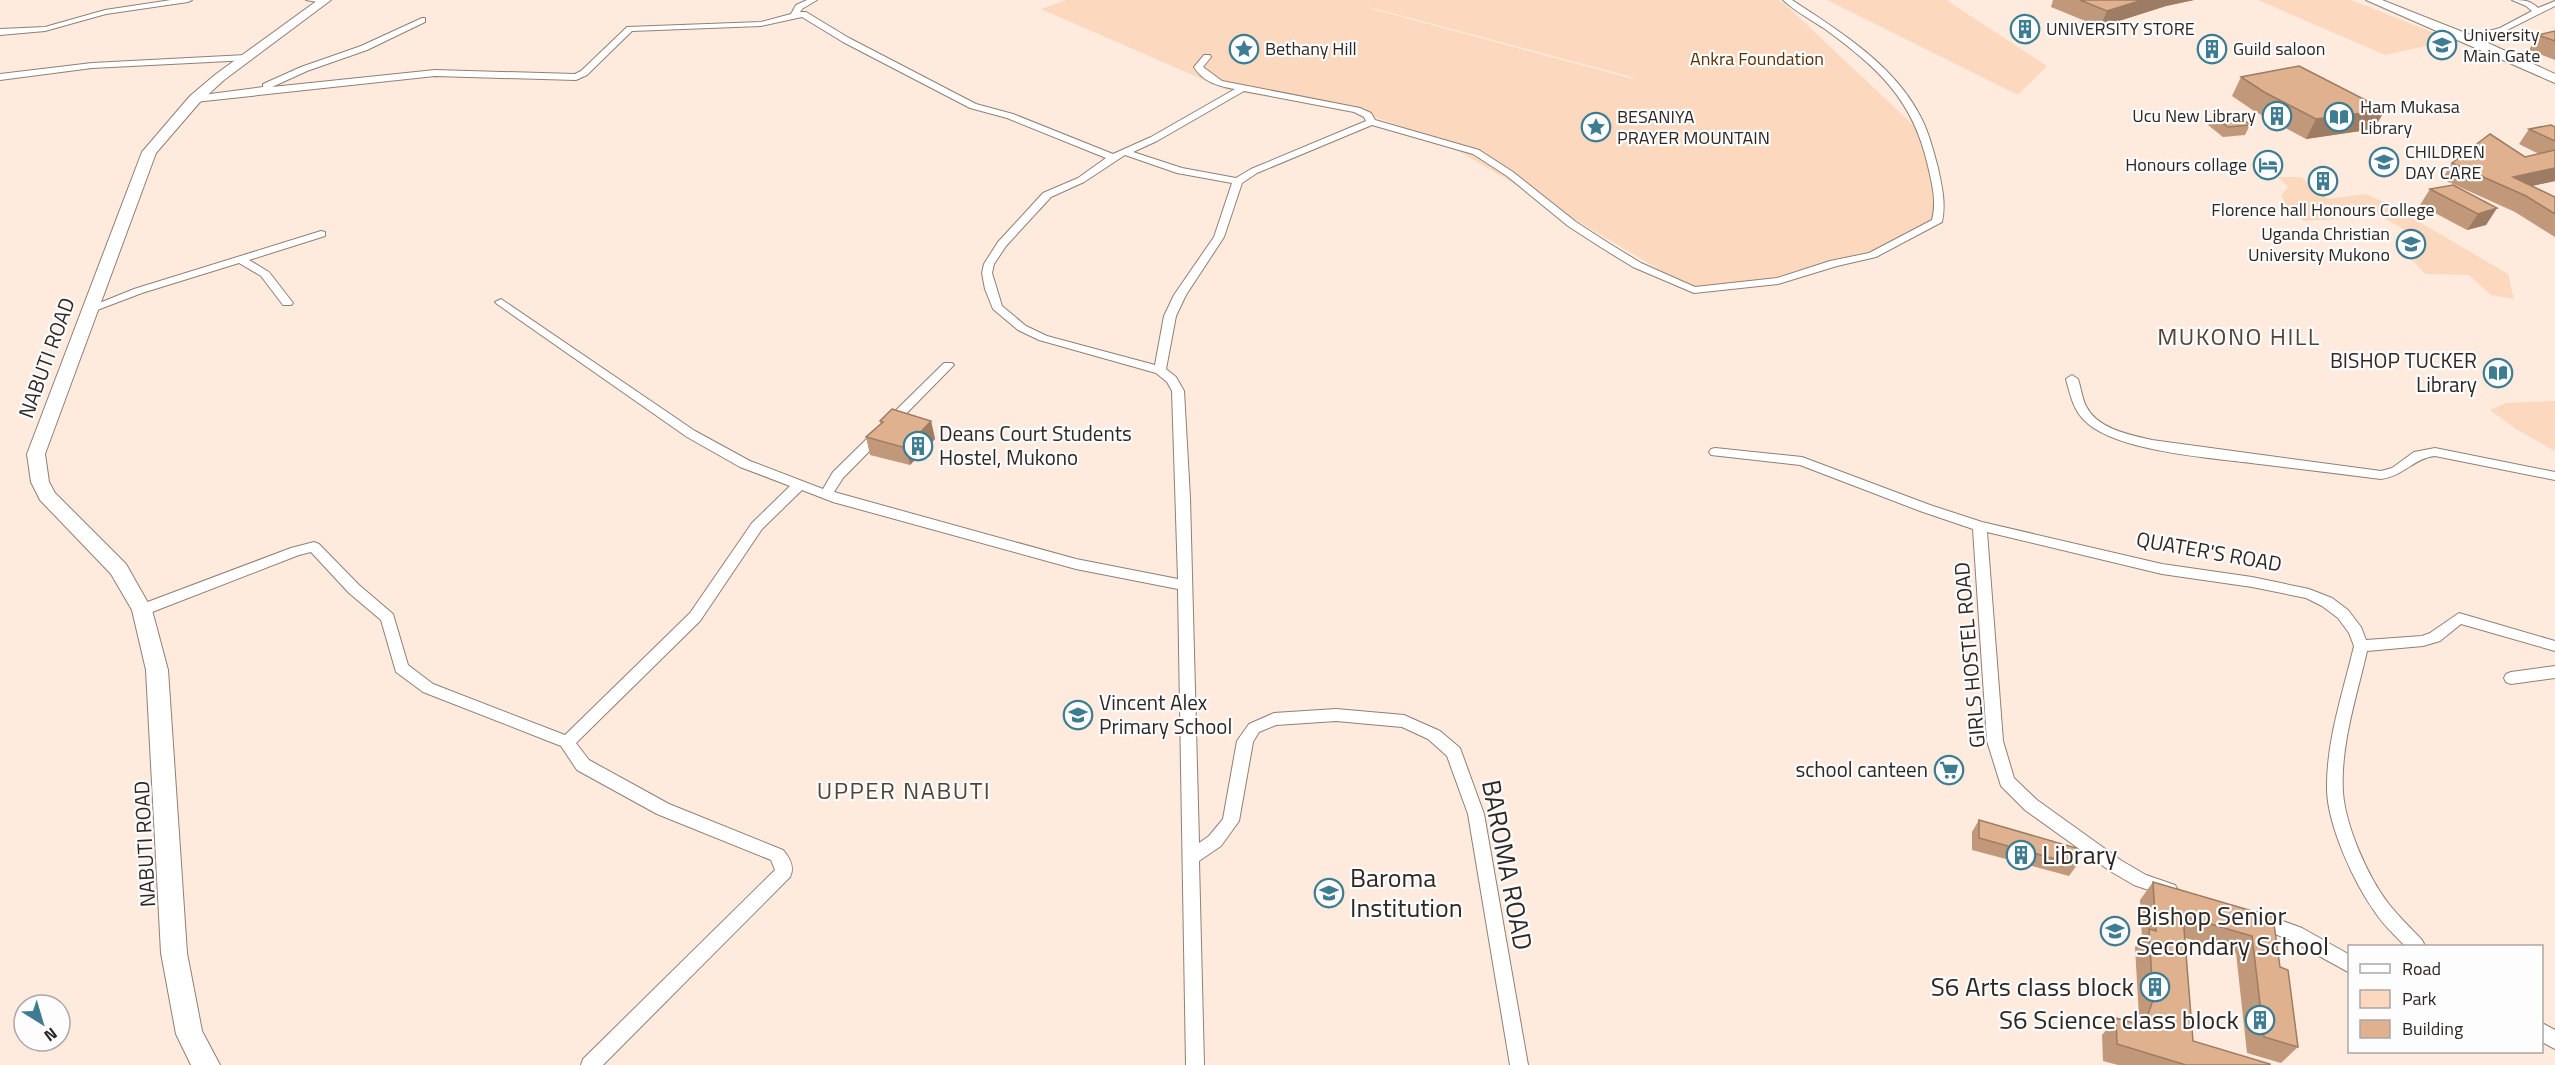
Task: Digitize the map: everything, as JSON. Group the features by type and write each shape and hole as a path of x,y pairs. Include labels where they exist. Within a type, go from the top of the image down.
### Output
{"street":[{"path":"0,32 45,28 97,13 188,0"},
{"name":"NABUTI ROAD","path":"206,1065 189,1034 174,953 157,670 142,610 119,569 47,496 40,482 36,454 149,152 195,99 320,0"},
{"path":"795,14 800,7 813,0"},
{"path":"1160,370 1170,316 1180,295 1219,237 1238,181 1254,171 1371,122 1476,152 1510,174 1547,205 1606,246 1637,265 1694,290 1778,281 1834,263 1872,255 1937,222 1942,205 1926,139 1910,105 1900,92 1826,26 1787,0"},
{"path":"2372,0 2469,39 2555,79"},
{"path":"2516,0 2529,4 2538,12"},
{"path":"2469,39 2484,38 2501,31 2555,3"},
{"path":"195,99 259,90 457,72 576,77 584,73 630,29 761,24 776,22 795,14 806,15 846,40 973,106 1010,116 1113,157"},
{"path":"259,90 304,69 364,48 422,20"},
{"path":"1208,57 1198,67 1219,83 1357,110 1368,115 1371,122"},
{"path":"0,77 72,66 246,58"},
{"path":"1195,1065 1183,585 1183,498 1178,391 1173,380 1160,370 1030,333 1009,319 997,307 987,273 989,264 1002,244 1043,198 1053,191 1081,180 1113,157 1154,139 1241,89"},
{"path":"1126,152 1166,168 1238,181"},
{"path":"88,310 138,291 321,234"},
{"path":"242,260 265,274 287,303"},
{"path":"501,302 712,447 745,464 826,494 1076,564 1183,585"},
{"path":"826,494 838,476 948,365"},
{"path":"2072,379 2082,411 2090,420 2143,443 2381,475 2395,474 2419,453 2435,452 2555,476"},
{"name":"QUATER'S ROAD","path":"1715,452 1802,461 1905,501 1980,526 2162,569 2252,582 2309,594 2327,602 2343,614 2356,631 2361,646"},
{"path":"567,742 695,617 757,526 800,484"},
{"name":"GIRLS HOSTEL ROAD","path":"1980,526 1995,741 2007,781 2031,804 2116,866 2140,880 2181,894"},
{"path":"142,610 297,551 314,547 354,589 388,618 401,668 428,688 567,742 583,765 663,809 777,855 783,862 784,872 590,1065"},
{"path":"2415,945 2381,908 2363,875 2339,813 2334,792 2337,764 2361,646 2423,641 2435,637 2459,618 2555,646"},
{"path":"2511,678 2555,672"},
{"name":"BAROMA ROAD","path":"1191,857 1215,842 1231,821 1245,741 1254,729 1274,718 1336,715 1404,721 1434,735 1455,752 1476,814 1519,1065"},
{"path":"2244,915 2296,934 2348,964"}],"green space":[{"name":"Ankra Foundation","path":"1066,0 1778,0 1931,142 1927,142 1937,222 1872,255 1778,282 1694,290 1440,140 1360,112 1227,90 1041,9","holes":["1365,6 1628,76 1637,80"]},
{"path":"1827,0 1946,0 2047,66 2018,95"},
{"path":"2258,0 2351,0 2452,40 2385,55"},
{"path":"2278,177 2301,177 2328,199 2365,194 2387,203 2508,274 2514,299 2491,295 2469,275 2425,274 2400,247 2415,244 2418,237 2373,212 2335,219 2304,221 2289,209 2281,196 2288,187"},
{"path":"2555,401 2555,451 2516,429 2490,410 2506,403"}],"building":[{"path":"2080,0 2142,0 2107,11"},
{"path":"2555,31 2555,41 2538,35"},
{"path":"2299,66 2385,110 2316,119 2264,92 2241,77"},
{"path":"2236,113 2250,125 2228,127 2213,115"},
{"path":"2551,125 2555,127 2555,141 2529,129"},
{"path":"2490,134 2525,157 2555,150 2555,168 2513,177 2555,197 2555,214 2526,196 2452,163"},
{"path":"2453,185 2497,208 2478,214 2430,189"},
{"path":"892,409 931,421 906,448 866,437 883,422 880,421"},
{"path":"1979,820 2076,848 2077,865 1979,838"},
{"path":"2153,882 2273,917 2280,967 2288,970 2298,1047 2264,1037 2252,936 2183,916 2193,1041 2270,1065 2186,1065 2117,1044 2116,1018 2144,1026 2153,1000 2149,929 2156,931"}],"place":[{"name":"UNIVERSITY STORE","path":"2025,29"},
{"name":"University Main Gate","path":"2442,45"},
{"name":"Bethany Hill","path":"1244,49"},
{"name":"Guild saloon","path":"2212,49"},
{"name":"Ucu New Library","path":"2277,116"},
{"name":"Ham Mukasa Library","path":"2339,117"},
{"name":"BESANIYA PRAYER MOUNTAIN","path":"1596,127"},
{"name":"CHILDREN DAY CARE","path":"2384,162"},
{"name":"Honours collage","path":"2268,165"},
{"name":"Florence hall Honours College","path":"2323,181"},
{"name":"Uganda Christian University Mukono","path":"2411,244"},
{"name":"BISHOP TUCKER Library","path":"2498,373"},
{"name":"Deans Court Students Hostel, Mukono","path":"918,446"},
{"name":"Vincent Alex Primary School","path":"1078,715"},
{"name":"school canteen","path":"1949,770"},
{"name":"Library","path":"2021,855"},
{"name":"Baroma Institution","path":"1329,893"},
{"name":"Bishop Senior Secondary School","path":"2115,931"},
{"name":"S6 Arts class block","path":"2155,987"},
{"name":"S6 Science class block","path":"2260,1020"}],"district":[{"name":"MUKONO HILL","path":"2239,337"},
{"name":"UPPER NABUTI","path":"904,791"}]}
